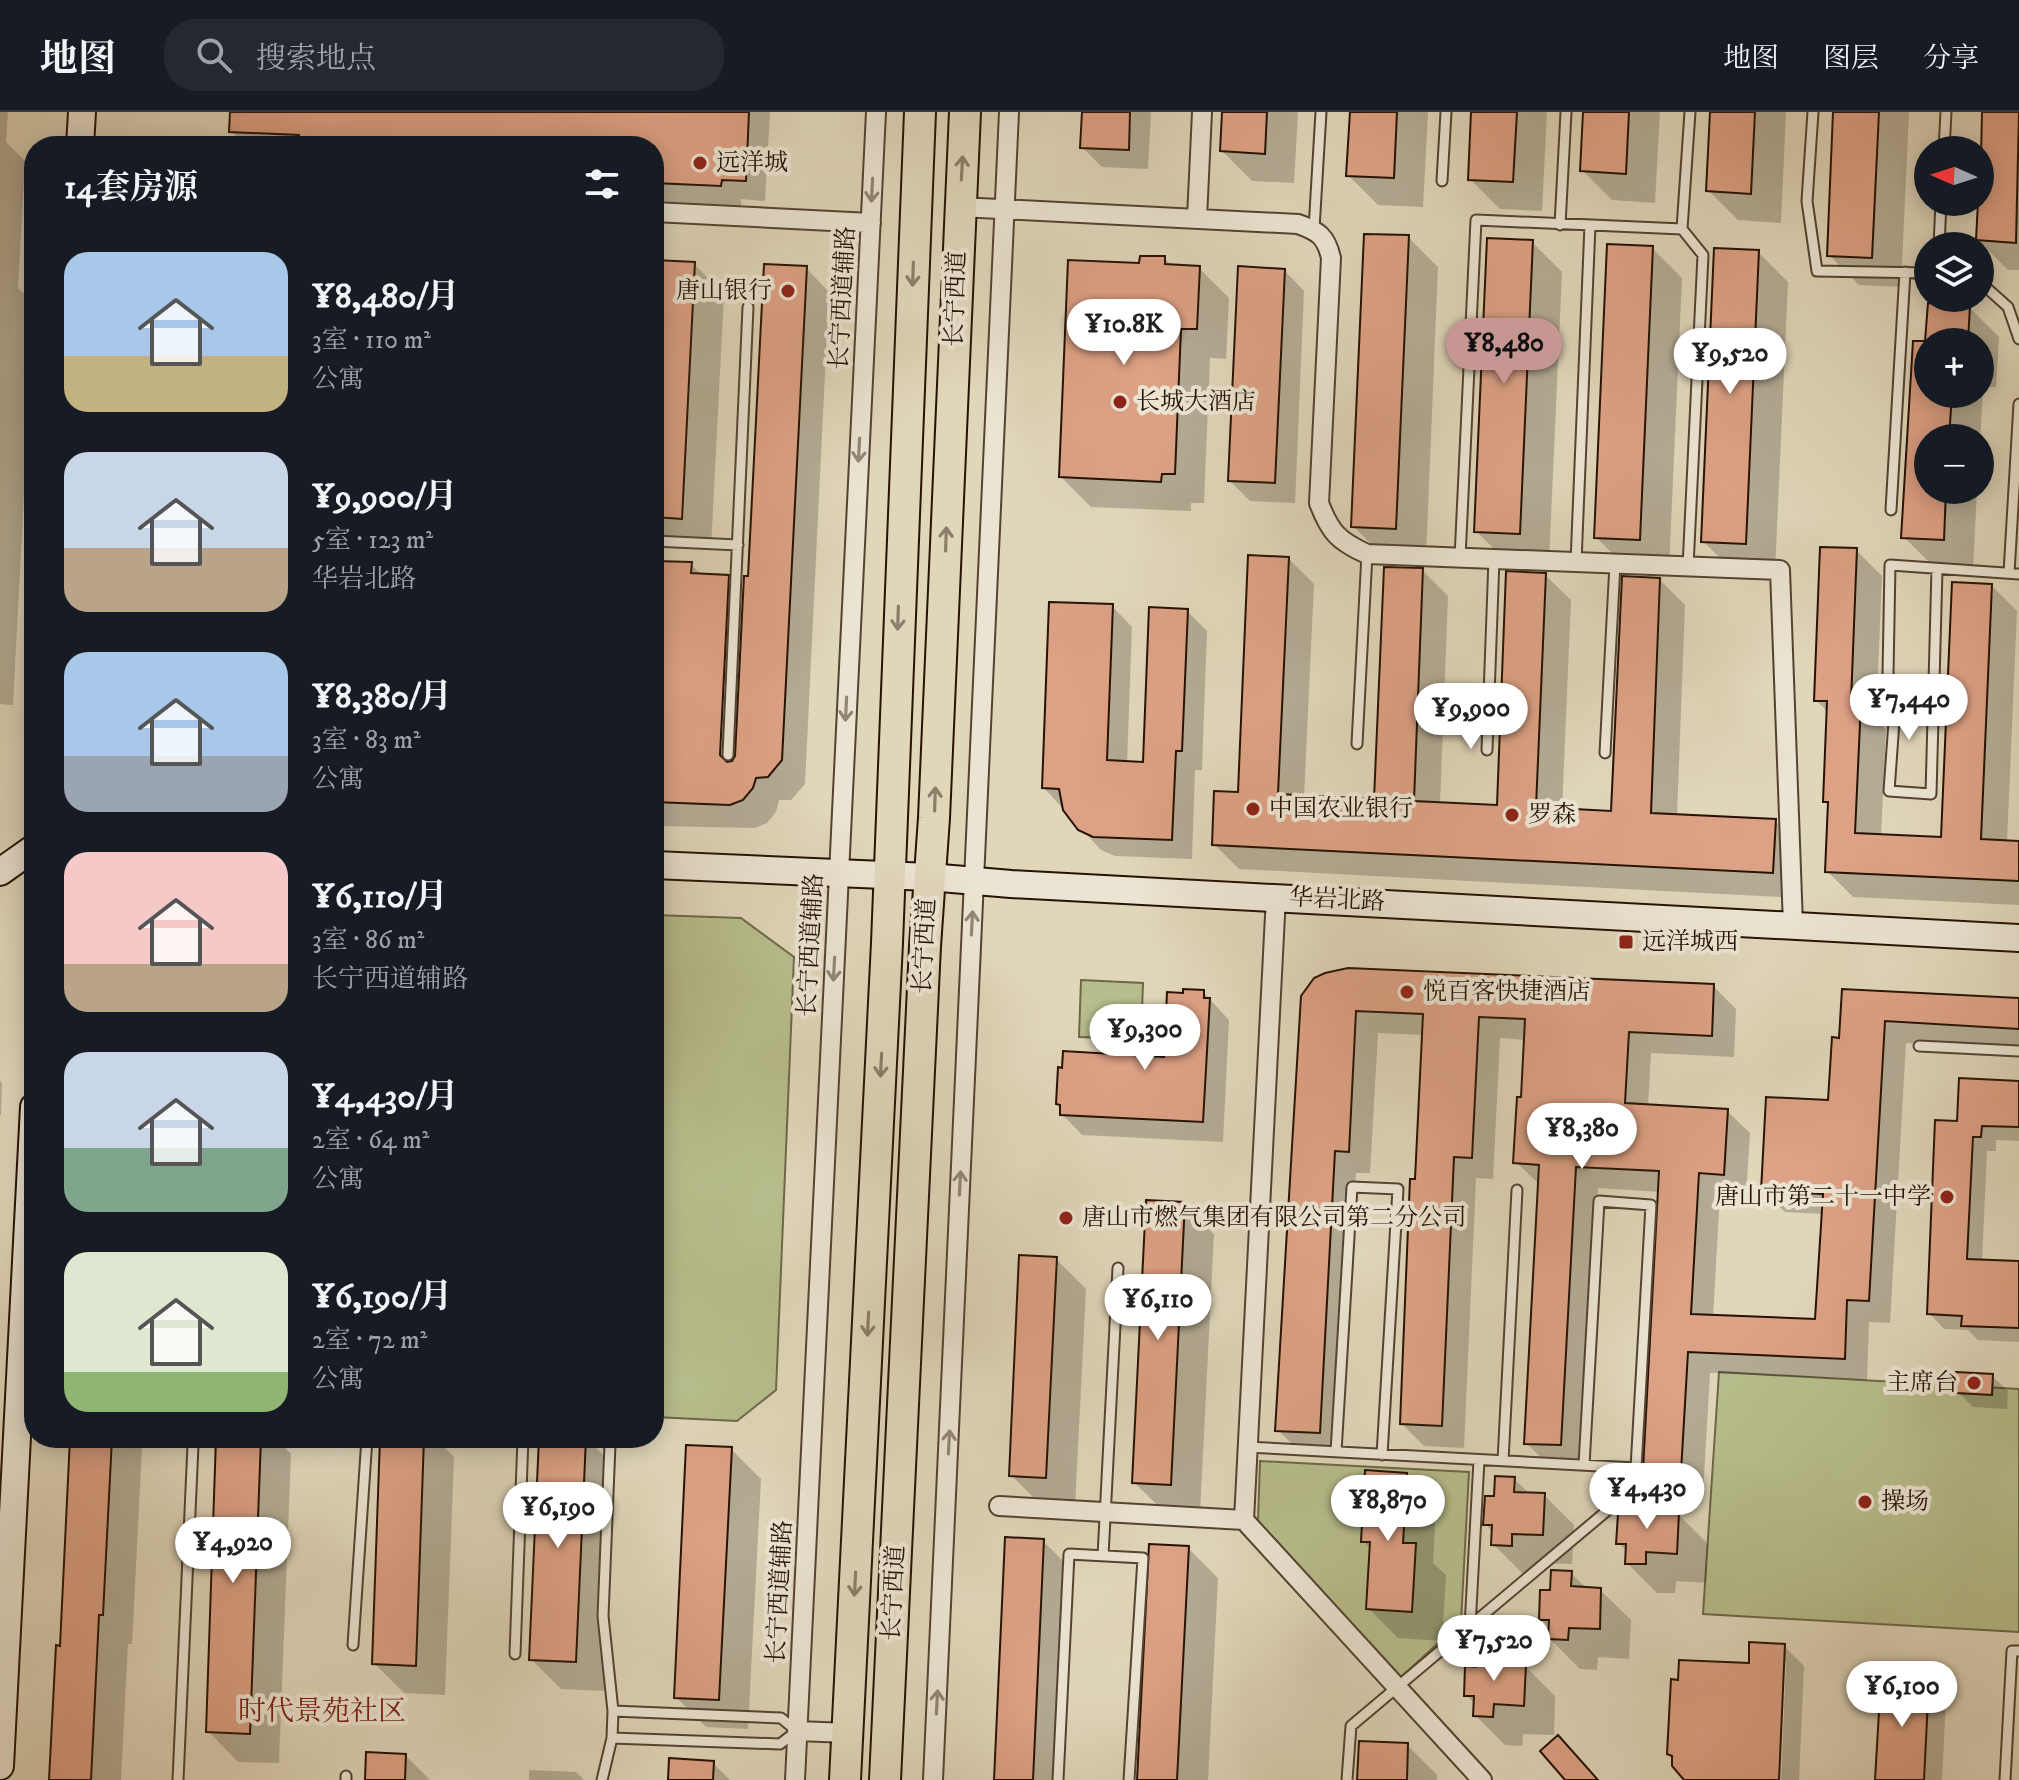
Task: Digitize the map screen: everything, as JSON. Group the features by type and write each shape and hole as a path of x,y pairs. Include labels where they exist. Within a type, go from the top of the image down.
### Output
{"main road":[{"name":"长宁西道","path":"845,1780 889,875 920,112"},
{"name":"长宁西道","path":"885,1780 965,112"}],"street":[{"name":"长宁西道辅路","path":"795,1780 876,112"},
{"path":"933,1780 1009,112"},
{"path":"1197,218 1202,112"},
{"path":"80,113 80,136"},
{"path":"960,207 1298,224 1314,229 1328,243 1331,258 1319,503 1328,526 1344,544 1367,554 1780,570 1793,925"},
{"path":"664,213 871,223"},
{"path":"0,872 24,855"},
{"name":"华岩北路","path":"664,865 838,872 2019,938"},
{"path":"1244,1520 1276,896"},
{"path":"0,1766 24,1301"},
{"path":"999,1506 1244,1520 1482,1780"},
{"path":"797,1731 848,1733"}],"lane":[{"path":"1314,229 1321,112"},
{"path":"1442,181 1446,112"},
{"path":"1560,225 1566,112"},
{"path":"1688,567 1703,255 1682,229 1690,112"},
{"path":"1813,112 1807,201 1817,271 1914,272"},
{"path":"1945,136 1946,112"},
{"path":"1460,558 1476,220 1682,229"},
{"path":"1576,562 1590,225"},
{"path":"1891,510 1905,272"},
{"path":"1994,294 2008,307 2019,339"},
{"path":"728,755 748,307"},
{"path":"1937,569 1931,794 1889,791 1895,708 1888,674 1890,565 2014,573 2019,404"},
{"path":"664,541 738,545"},
{"path":"1357,744 1367,554"},
{"path":"1487,750 1494,559"},
{"path":"1605,753 1615,564"},
{"path":"1919,1046 2019,1051"},
{"path":"1336,1452 1352,1187 1398,1189 1382,1455"},
{"path":"1503,1461 1517,1190"},
{"path":"1347,1780 1351,1726 1621,1499 1636,1468 1651,1205 1599,1201 1584,1465"},
{"path":"1103,1556 1118,1268"},
{"path":"1247,1447 1636,1468"},
{"path":"178,1780 193,1448"},
{"path":"353,1645 366,1448"},
{"path":"515,1654 523,1448"},
{"path":"602,1780 612,1738 613,1711 603,1616 610,1448"},
{"path":"1470,1627 1479,1460"},
{"path":"1058,1780 1069,1554 1143,1558 1129,1780"},
{"path":"2005,1780 2012,1651 2019,1651"},
{"path":"612,1738 780,1744 797,1731 781,1718 613,1711"}],"green space":[{"path":"664,915 741,918 794,957 776,1390 737,1421 664,1417"},
{"path":"1081,980 1143,983 1141,1039 1079,1037"},
{"name":"操场","path":"1719,1372 2019,1389 2019,1632 1703,1614"},
{"path":"1260,1461 1469,1472 1461,1622 1400,1678 1258,1521"}],"building":[{"name":"远洋城","path":"230,112 749,112 746,181 722,180 721,186 664,183 664,136 299,136 229,132"},
{"path":"1082,112 1130,112 1129,150 1080,148"},
{"path":"1222,112 1267,112 1265,154 1220,151"},
{"path":"1350,112 1397,112 1394,178 1346,176"},
{"path":"1471,112 1517,112 1513,182 1468,180"},
{"path":"1583,112 1629,112 1626,174 1580,171"},
{"path":"1710,112 1755,112 1751,194 1706,191"},
{"path":"1833,112 1879,112 1872,258 1827,256"},
{"path":"1982,112 2019,112 2016,243 1994,241 1994,232 1976,232 1977,216 1994,216 1994,136 1981,136"},
{"path":"1364,234 1409,235 1396,529 1351,527"},
{"path":"1487,238 1533,240 1520,534 1474,532"},
{"path":"1607,244 1653,246 1640,540 1594,538"},
{"path":"1714,248 1759,250 1746,544 1701,542"},
{"name":"长城大酒店","path":"1140,256 1165,256 1165,264 1200,266 1197,329 1181,329 1175,474 1162,474 1161,482 1059,477 1068,260 1139,263"},
{"path":"664,260 695,262 682,519 664,518"},
{"path":"764,264 807,266 782,760 768,777 756,778 753,788 743,800 730,805 664,802 664,561 692,562 691,573 729,575 720,755 727,762 735,756 744,576 748,576"},
{"path":"1238,266 1285,269 1275,483 1228,481"},
{"path":"1927,312 1970,312 1969,328 1926,328"},
{"path":"1913,341 1914,408 1951,408 1950,424 1914,424 1914,504 1945,504 1944,540 1901,538"},
{"path":"1820,547 1857,548 1851,702 1861,702 1855,833 1941,837 1952,582 1992,584 1981,839 2019,841 2019,881 1825,872 1828,802 1823,802 1827,701 1814,701"},
{"path":"1248,555 1289,557 1278,794 1374,799 1384,567 1423,568 1414,801 1497,805 1506,571 1546,573 1536,807 1611,811 1622,576 1660,578 1651,813 1776,819 1773,873 1212,845 1214,791 1238,792"},
{"path":"1049,602 1113,604 1107,760 1143,762 1149,607 1188,609 1182,751 1176,751 1172,840 1093,837 1078,830 1063,810 1059,789 1042,788"},
{"path":"1348,968 1714,984 1712,1036 1629,1032 1625,1103 1728,1109 1724,1175 1699,1173 1691,1314 1815,1319 1823,1194 1761,1191 1766,1097 1828,1100 1832,1037 1839,1038 1842,989 2019,998 2019,1029 1885,1021 1869,1301 1847,1300 1845,1359 1688,1352 1681,1472 1643,1470 1659,1171 1576,1167 1561,1445 1524,1444 1539,1165 1513,1163 1517,1097 1521,1097 1525,1019 1479,1017 1472,1158 1454,1157 1442,1426 1400,1424 1410,1179 1415,1179 1423,1014 1356,1011 1349,1152 1335,1151 1320,1433 1275,1431 1301,996 1314,978"},
{"path":"1183,989 1204,990 1204,998 1210,998 1203,1122 1060,1115 1060,1105 1056,1104 1058,1067 1062,1068 1063,1051 1164,1057 1167,992 1183,993"},
{"path":"1959,1078 2019,1081 2019,1127 1982,1126 1981,1137 1973,1137 1967,1259 2019,1261 2019,1328 1961,1326 1962,1316 1927,1314 1935,1120 1957,1121"},
{"path":"1146,1200 1185,1202 1171,1485 1132,1483"},
{"path":"1019,1255 1057,1257 1046,1478 1009,1476"},
{"name":"主席台","path":"1956,1372 1993,1374 1992,1395 1956,1393"},
{"path":"686,1445 732,1447 719,1700 674,1698"},
{"path":"70,1448 111,1448 91,1780 49,1780 56,1645 60,1646"},
{"path":"216,1448 261,1448 250,1734 206,1732"},
{"path":"380,1448 424,1448 416,1666 372,1664"},
{"path":"539,1448 586,1448 576,1662 529,1660"},
{"path":"1365,1470 1407,1473 1403,1543 1416,1543 1412,1612 1366,1609 1370,1542 1361,1542"},
{"path":"1495,1476 1515,1477 1514,1492 1545,1493 1543,1535 1512,1534 1512,1546 1491,1545 1492,1525 1483,1525 1485,1496 1494,1496"},
{"path":"1632,1494 1649,1495 1648,1511 1679,1512 1677,1554 1646,1552 1646,1564 1625,1564 1626,1544 1616,1544 1618,1514 1628,1514"},
{"path":"1005,1537 1044,1539 1033,1780 994,1780"},
{"path":"1149,1544 1189,1546 1177,1780 1137,1780"},
{"path":"1551,1570 1572,1571 1571,1586 1601,1588 1600,1629 1569,1628 1568,1640 1548,1639 1549,1620 1539,1620 1540,1590 1550,1590"},
{"path":"1749,1642 1785,1644 1779,1780 1684,1780 1672,1766 1672,1756 1667,1754 1671,1679 1678,1680 1679,1660 1749,1663"},
{"path":"1476,1647 1497,1647 1496,1663 1526,1664 1524,1706 1494,1704 1493,1717 1473,1716 1474,1696 1464,1696 1465,1666 1476,1667"},
{"path":"1881,1677 1929,1679 1924,1780 1875,1780"},
{"path":"1558,1735 1598,1780 1565,1780 1540,1751"},
{"path":"1359,1741 1408,1743 1407,1780 1357,1780"},
{"path":"366,1752 406,1754 405,1780 365,1780"},
{"path":"669,1758 714,1761 713,1780 668,1780"}],"place":[{"name":"远洋城","path":"700,163"},
{"name":"唐山银行","path":"788,291"},
{"name":"长城大酒店","path":"1120,402"},
{"name":"中国农业银行","path":"1253,809"},
{"name":"罗森","path":"1512,815"},
{"name":"远洋城西","path":"1626,942"},
{"name":"悦百客快捷酒店","path":"1407,992"},
{"name":"唐山市第二十一中学","path":"1947,1197"},
{"name":"唐山市燃气集团有限公司第二分公司","path":"1066,1218"},
{"name":"主席台","path":"1974,1383"},
{"name":"操场","path":"1865,1502"}],"district":[{"name":"时代景苑社区","path":"322,1711"}]}
